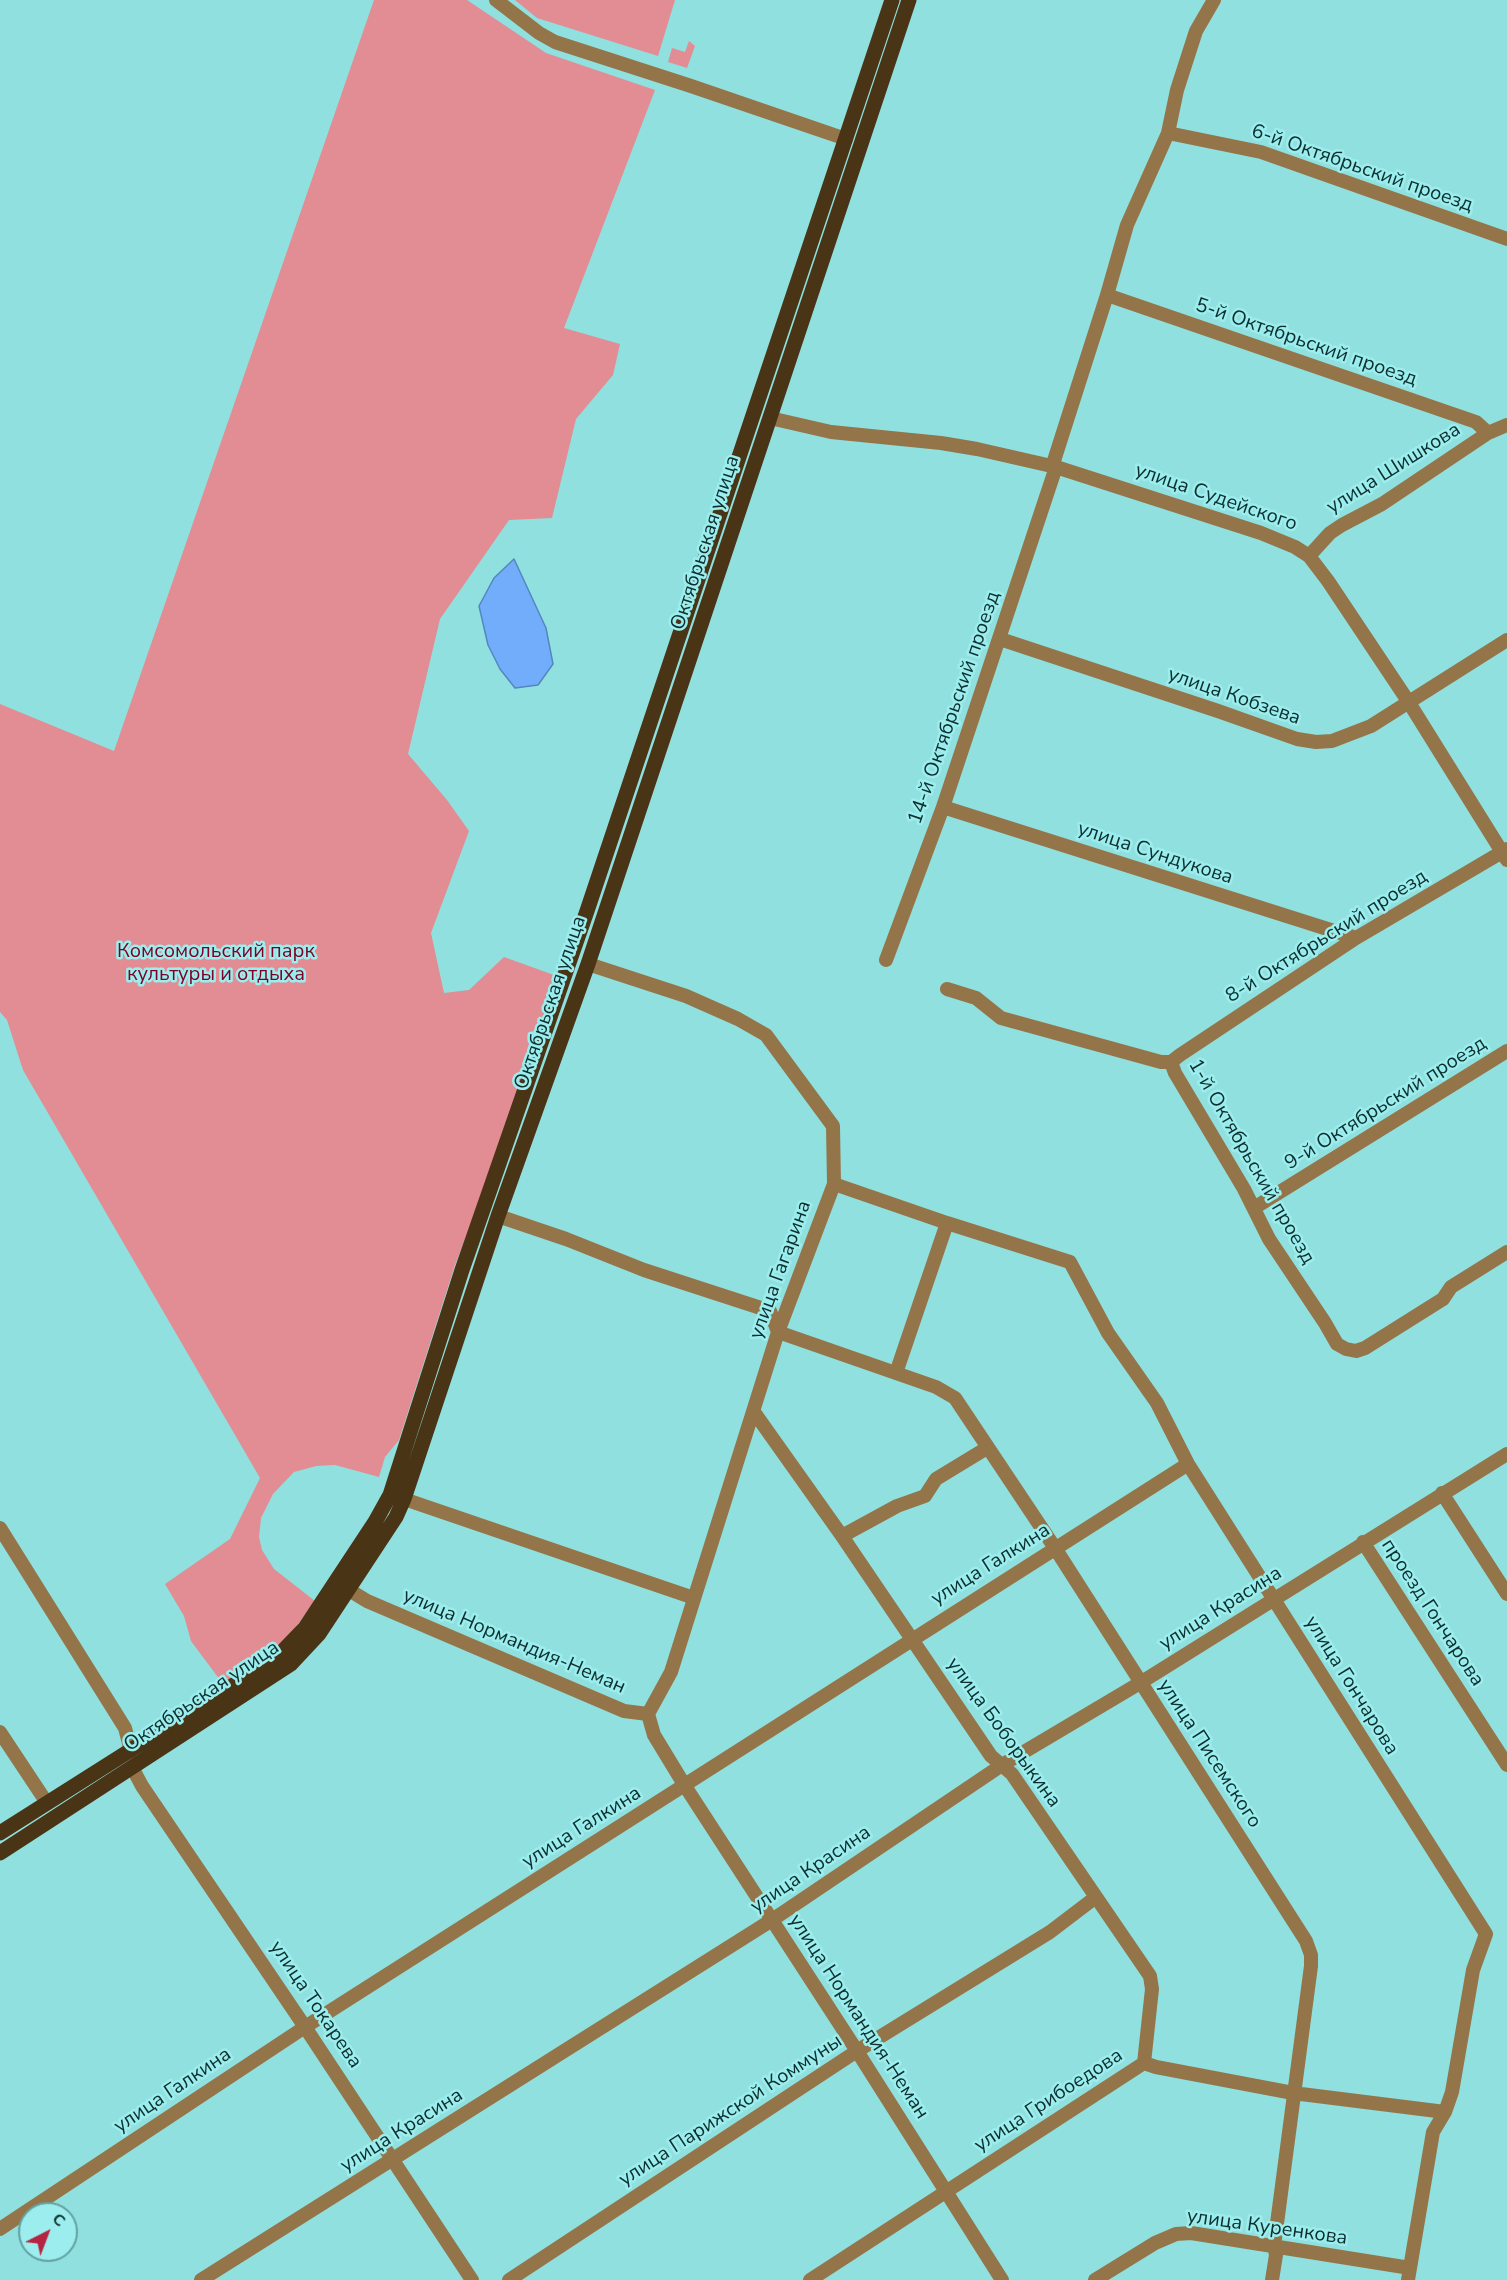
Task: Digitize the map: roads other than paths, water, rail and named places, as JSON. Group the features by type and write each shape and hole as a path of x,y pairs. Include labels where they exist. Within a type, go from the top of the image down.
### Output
{"main road":[{"name":"Октябрьская улица","path":"0,1853 133,1769 291,1664 319,1634 396,1516 397,1497 462,1270 587,911 892,0"},
{"name":"Октябрьская улица","path":"0,1833 263,1668 288,1648 305,1628 375,1522 397,1497 588,964 909,0"},
{"path":"846,139 861,144"},
{"name":"улица Судейского","path":"753,413 770,418"},
{"name":"улица Токарева","path":"131,1751 133,1769"},
{"path":"47,1803 56,1818"}],"street":[{"path":"496,0 539,33 555,42 846,139"},
{"name":"14-й Октябрьский проезд","path":"886,960 943,807 1000,639 1127,225 1168,133 1176,90 1196,31 1214,0"},
{"name":"6-й Октябрьский проезд","path":"1168,133 1261,152 1507,238"},
{"name":"5-й Октябрьский проезд","path":"1107,295 1476,422 1488,433"},
{"name":"улица Судейского","path":"770,418 831,432 977,449 1054,467 1261,533 1295,547 1309,556 1408,701 1505,853"},
{"name":"улица Шишкова","path":"1309,556 1330,533 1342,525 1382,504 1488,433 1507,425"},
{"name":"улица Кобзева","path":"1000,639 1297,739 1316,742 1332,741 1371,726 1507,640"},
{"name":"улица Сундукова","path":"943,807 1356,938"},
{"name":"8-й Октябрьский проезд","path":"1171,1062 1356,938 1505,853"},
{"name":"улица Гагарина","path":"588,964 686,996 738,1019 766,1035 833,1126 834,1184 778,1332 671,1672 648,1713"},
{"name":"1-й Октябрьский проезд","path":"947,989 976,998 1001,1018 1161,1062 1171,1062 1175,1073 1254,1208 1269,1239 1338,1344 1356,1351 1365,1348 1443,1299 1451,1287 1507,1252"},
{"name":"9-й Октябрьский проезд","path":"1254,1208 1507,1052"},
{"name":"улица Гончарова","path":"834,1184 1070,1262 1108,1333 1157,1403 1188,1464 1486,1934 1473,1970 1452,2092 1445,2112 1433,2132 1409,2274"},
{"path":"498,1216 566,1239 644,1270 770,1311 778,1332"},
{"path":"896,1373 947,1223"},
{"name":"улица Писемского","path":"778,1332 936,1387 955,1398 1055,1548 1306,1941 1311,1955 1311,1966 1293,2092 1272,2280"},
{"name":"улица Боборыкина","path":"754,1412 842,1536 991,1756 1012,1774 1150,1976 1152,1989 1144,2063"},
{"path":"842,1536 897,1506 925,1497 936,1479 987,1448"},
{"name":"улица Красина","path":"201,2280 772,1920 1002,1765 1140,1683 1507,1454"},
{"name":"улица Галкина","path":"0,2229 305,2027 1188,1464"},
{"path":"1443,1493 1507,1594"},
{"path":"397,1497 694,1598"},
{"path":"0,1528 125,1728 131,1751"},
{"name":"проезд Гончарова","path":"1363,1542 1507,1765"},
{"name":"улица Нормандия-Неман","path":"349,1590 367,1601 624,1711 648,1713 654,1735 685,1786 1002,2280"},
{"path":"0,1732 47,1803"},
{"name":"улица Токарева","path":"133,1769 142,1786 472,2280"},
{"name":"улица Парижской Коммуны","path":"509,2280 857,2051 1050,1932 1096,1897"},
{"name":"улица Грибоедова","path":"810,2280 1144,2063 1293,2092 1445,2112"},
{"name":"улица Куренкова","path":"1095,2280 1155,2243 1176,2235 1191,2233 1274,2246 1409,2274"}],"water":[{"path":"514,559 546,628 553,664 538,685 515,688 500,669 488,645 479,606 494,578"}],"park label":[{"name":"Комсомольский парк культуры и отдыха","path":"216,964"}]}
